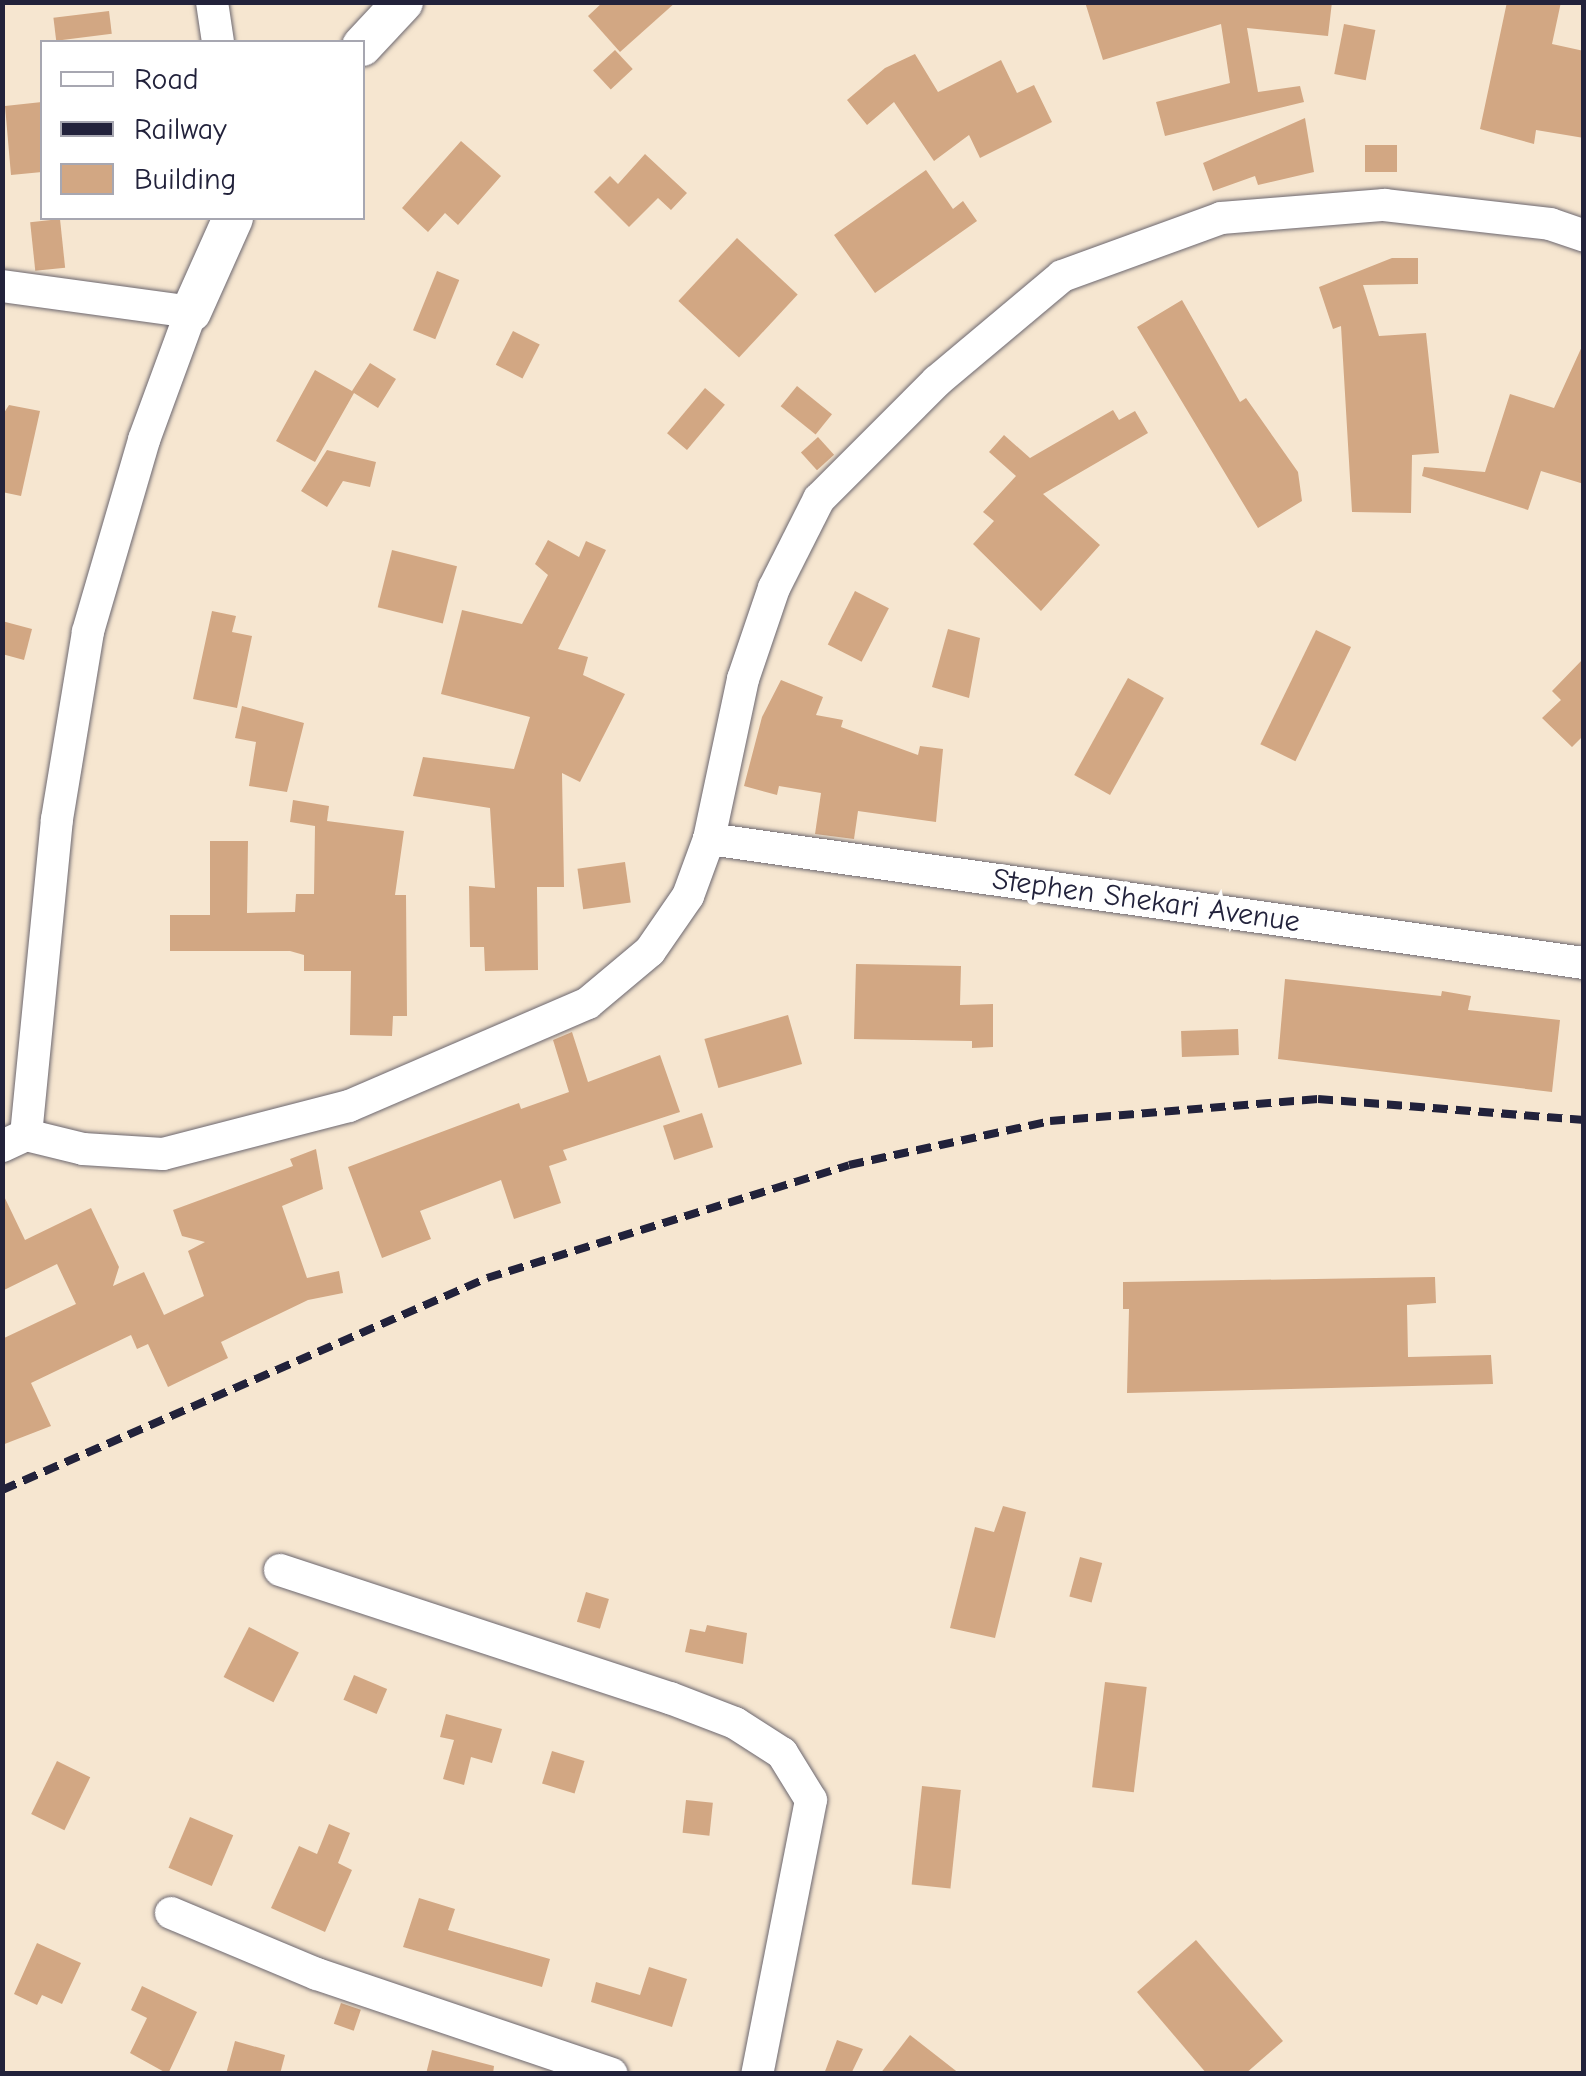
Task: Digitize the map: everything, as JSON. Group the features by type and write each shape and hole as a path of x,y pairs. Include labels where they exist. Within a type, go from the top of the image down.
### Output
{"street":[{"path":"212,2 218,40"},
{"path":"365,43 403,2"},
{"path":"233,220 191,312 144,440 88,632 57,819 14,1140 162,1154 349,1106 588,1004 650,951 688,896 708,839 744,679 774,588 819,499 936,382 1062,276 1220,218 1384,205 1550,224 1584,236"},
{"path":"2,286 191,312"},
{"name":"Stephen Shekari Avenue","path":"708,839 1584,963"},
{"path":"280,1570 736,1722 782,1753 811,1800 757,2074"},
{"path":"171,1913 317,1974 612,2074"}],"building":[{"path":"603,2 676,2 620,52 588,16"},
{"path":"1085,2 1332,2 1328,36 1247,28 1258,92 1300,86 1304,102 1165,136 1156,102 1230,83 1221,24 1103,60"},
{"path":"1507,2 1561,2 1552,44 1584,51 1584,138 1536,130 1534,144 1480,129"},
{"path":"109,11 112,34 56,40 53,18"},
{"path":"1344,24 1375,30 1366,80 1334,74"},
{"path":"615,50 633,69 611,89 593,70"},
{"path":"915,54 938,92 1001,60 1017,93 1034,85 1052,122 980,158 969,135 934,161 894,102 867,125 847,100 885,68"},
{"path":"40,102 40,172 11,175 5,106"},
{"path":"1305,118 1314,172 1258,185 1255,176 1213,191 1203,163"},
{"path":"461,141 501,176 458,225 445,213 428,232 402,208"},
{"path":"1365,145 1397,145 1397,172 1365,172"},
{"path":"645,154 687,193 671,210 658,198 629,227 594,192 610,176 618,184"},
{"path":"926,170 953,209 963,201 977,221 875,293 834,235"},
{"path":"60,220 65,268 35,271 30,222"},
{"path":"737,238 798,295 739,358 678,301"},
{"path":"1392,258 1418,258 1418,284 1363,285 1379,336 1426,333 1439,453 1412,455 1411,513 1352,512 1341,326 1333,329 1319,287"},
{"path":"437,271 459,280 435,339 413,330"},
{"path":"1182,300 1240,402 1246,398 1298,472 1302,501 1258,528 1137,327"},
{"path":"513,331 540,345 522,378 496,365"},
{"path":"1584,342 1584,484 1541,471 1528,510 1422,476 1424,467 1485,472 1510,394 1554,408"},
{"path":"370,363 396,379 378,408 354,393 315,462 276,441 315,370 352,391"},
{"path":"797,386 832,414 816,435 781,406"},
{"path":"705,388 725,405 687,450 667,433"},
{"path":"9,405 40,411 21,496 2,492 2,416"},
{"path":"1113,410 1119,420 1135,411 1148,433 1043,494 1100,545 1041,611 973,544 994,521 983,512 1016,476 989,452 1004,435 1030,458"},
{"path":"818,437 834,455 817,470 801,452"},
{"path":"327,450 376,462 370,487 343,481 327,507 301,491"},
{"path":"548,540 579,557 586,541 606,550 558,649 588,657 583,675 625,694 580,782 562,773 564,887 537,887 538,970 485,971 484,947 470,947 469,886 495,888 490,808 413,796 423,757 514,769 530,717 441,694 462,610 522,624 548,575 535,564"},
{"path":"392,550 457,566 443,623 378,607"},
{"path":"855,591 889,608 862,662 828,644"},
{"path":"212,611 236,616 232,632 252,636 237,708 193,699"},
{"path":"2,621 32,629 24,660 2,654"},
{"path":"948,629 980,638 969,698 932,687"},
{"path":"1316,630 1351,647 1295,761 1260,744"},
{"path":"1584,658 1584,735 1572,747 1542,718 1561,700 1552,691"},
{"path":"1128,678 1164,698 1110,795 1074,775"},
{"path":"781,680 823,697 816,715 843,720 841,727 918,755 920,746 943,749 936,822 858,811 854,839 815,834 821,793 779,786 777,795 744,786 762,717"},
{"path":"242,706 304,723 287,792 249,786 256,742 235,738"},
{"path":"293,800 329,806 327,821 404,831 395,895 406,895 407,1016 393,1016 392,1036 350,1035 351,971 304,971 304,955 290,951 170,951 170,915 210,915 210,841 248,841 247,913 295,912 296,894 314,894 315,826 290,822"},
{"path":"625,862 631,903 583,909 577,869"},
{"path":"856,964 961,966 960,1005 993,1004 993,1047 972,1048 972,1041 854,1039"},
{"path":"1285,979 1441,996 1442,991 1471,996 1468,1010 1560,1020 1552,1092 1278,1059"},
{"path":"788,1015 802,1064 718,1088 704,1039"},
{"path":"1238,1029 1239,1055 1182,1057 1181,1031"},
{"path":"572,1032 588,1082 660,1055 680,1112 563,1150 567,1160 549,1166 561,1203 514,1219 501,1180 420,1211 431,1239 382,1258 348,1167 519,1103 521,1109 569,1092 553,1040"},
{"path":"702,1113 713,1147 674,1160 663,1126"},
{"path":"316,1149 323,1189 282,1206 307,1278 339,1271 343,1293 308,1300 221,1342 228,1358 168,1387 148,1344 137,1349 131,1335 31,1383 51,1426 2,1445 2,1339 76,1304 57,1264 2,1291 2,1192 25,1240 91,1208 119,1267 113,1286 144,1272 164,1315 204,1296 188,1251 205,1242 182,1236 173,1210 293,1166 290,1159"},
{"path":"1435,1277 1436,1303 1407,1305 1408,1357 1491,1355 1493,1384 1127,1393 1129,1309 1123,1309 1123,1282"},
{"path":"1003,1506 1026,1512 995,1638 950,1628 975,1527 994,1532"},
{"path":"1080,1557 1102,1563 1092,1603 1069,1597"},
{"path":"586,1592 609,1599 600,1629 577,1622"},
{"path":"707,1625 747,1633 743,1664 685,1652 690,1629 705,1632"},
{"path":"249,1627 299,1652 273,1702 224,1677"},
{"path":"354,1675 387,1689 377,1714 343,1700"},
{"path":"1105,1682 1147,1687 1134,1792 1092,1787"},
{"path":"446,1714 502,1729 492,1763 471,1757 464,1785 443,1779 454,1740 440,1737"},
{"path":"552,1751 585,1761 575,1793 542,1784"},
{"path":"57,1761 90,1777 64,1830 31,1814"},
{"path":"922,1786 961,1790 950,1889 912,1884"},
{"path":"686,1800 713,1803 709,1836 683,1833"},
{"path":"190,1817 233,1835 212,1886 169,1868"},
{"path":"329,1824 350,1833 338,1863 352,1870 325,1932 271,1908 299,1846 317,1854"},
{"path":"419,1898 455,1909 448,1930 550,1959 542,1987 403,1947"},
{"path":"1196,1940 1283,2041 1245,2074 1207,2074 1137,1992"},
{"path":"37,1943 81,1963 62,2004 42,1995 37,2005 14,1994"},
{"path":"649,1967 687,1979 672,2027 591,2002 596,1982 640,1995"},
{"path":"142,1986 197,2012 168,2074 130,2053 147,2018 131,2010"},
{"path":"341,2003 361,2010 354,2031 334,2024"},
{"path":"910,2035 960,2074 880,2074"},
{"path":"837,2040 863,2049 851,2074 824,2074"},
{"path":"235,2041 285,2055 280,2074 226,2074"},
{"path":"432,2050 494,2066 493,2074 426,2074"}],"railway":[{"path":"2,1490 487,1278 849,1165 1050,1121 1318,1099 1584,1120"}]}
